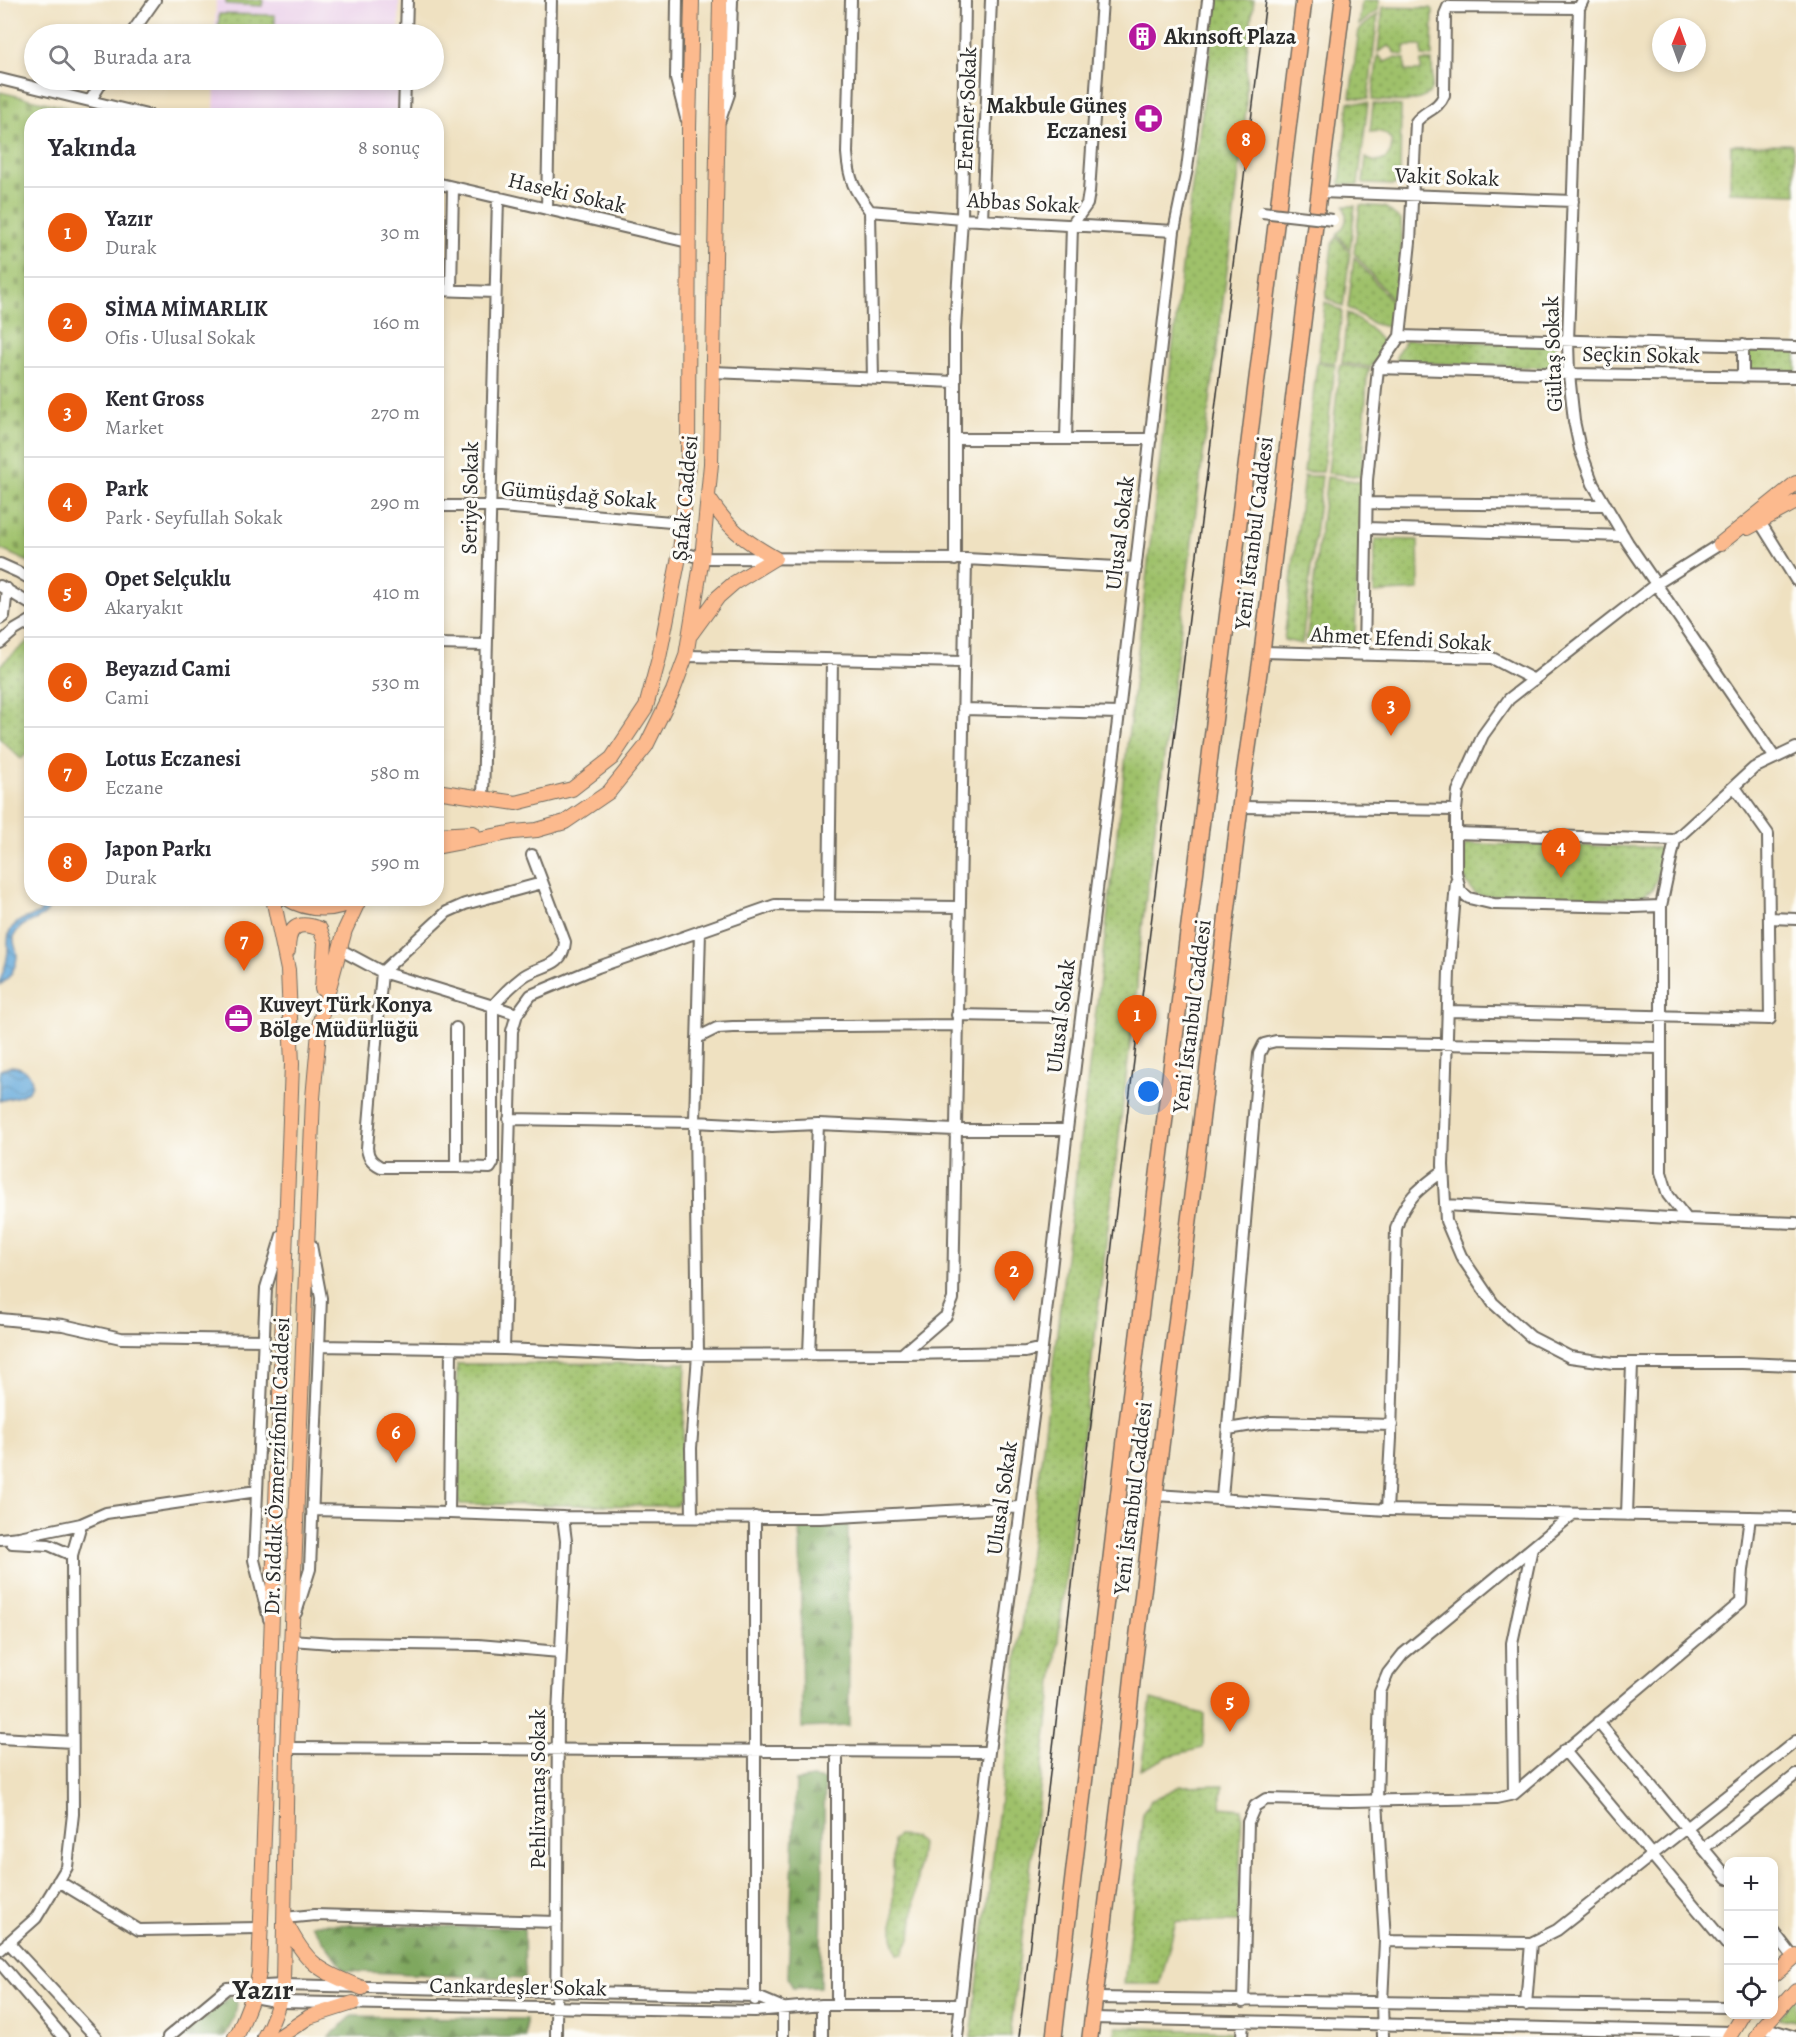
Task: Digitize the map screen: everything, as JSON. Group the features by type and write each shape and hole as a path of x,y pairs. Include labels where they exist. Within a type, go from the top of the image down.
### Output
{"highway":[{"name":"Yeni İstanbul Caddesi","path":"1054,2037 1127,1423 1304,0"},
{"name":"Yeni İstanbul Caddesi","path":"1090,2037 1133,1673 1343,0"}],"main road":[{"name":"Şafak Caddesi","path":"444,792 516,803 572,789 612,758 646,707 659,657 680,552 688,465 688,242 692,0"},
{"name":"Şafak Caddesi","path":"444,845 537,830 565,822 609,792 646,746 673,691 686,656 702,558 711,464 720,0"},
{"path":"1720,544 1796,483"},
{"path":"689,636 718,597 734,583 775,558 746,541 721,517 708,497"},
{"path":"1720,544 1796,502"},
{"path":"444,801 483,799"},
{"path":"444,835 509,833"},
{"name":"Dr. Sıddık Özmerzifonlu Caddesi","path":"235,2037 254,1992 259,1973 292,1064 288,970 275,906"},
{"path":"303,906 316,909 344,906"},
{"name":"Dr. Sıddık Özmerzifonlu Caddesi","path":"264,2037 272,2024 283,1985 287,1748 313,1098 320,1021 345,930 357,906"},
{"path":"288,970 288,937 292,930 298,926 320,929 325,942 320,1021"},
{"path":"284,1918 293,1937 309,1960 327,1974 362,1988"},
{"path":"1778,1972 1795,1957"},
{"path":"1760,2032 1796,1990"},
{"path":"279,2037 309,2017 353,2003"},
{"path":"1730,2034 1740,2019"}],"street":[{"path":"138,24 155,0"},
{"path":"406,24 407,0"},
{"path":"547,208 551,0"},
{"path":"677,0 676,79 689,128"},
{"path":"717,131 729,93 732,0"},
{"path":"851,0 847,143 849,176 870,211 873,379"},
{"path":"902,1354 946,1316 953,1299 964,662 955,439 955,328 962,219 965,0"},
{"name":"Erenler Sokak","path":"982,220 991,0"},
{"path":"1066,439 1072,225 1087,204 1089,192 1102,0"},
{"name":"Ulusal Sokak","path":"957,2037 989,1752 1042,1348 1119,713 1174,231 1187,170 1208,0"},
{"path":"1364,655 1367,480 1378,368 1400,336 1413,196 1416,122 1440,104 1444,95 1445,14 1448,7 1581,4"},
{"name":"Gültaş Sokak","path":"1581,4 1575,92 1568,342 1569,374 1580,449 1593,484 1624,536 1775,758"},
{"path":"0,79 24,85"},
{"path":"45,90 118,108"},
{"path":"90,101 97,90"},
{"path":"404,108 405,90"},
{"name":"Haseki Sokak","path":"444,184 688,242"},
{"path":"451,290 453,186"},
{"name":"Vakit Sokak","path":"1320,192 1573,201"},
{"name":"Seriye Sokak","path":"483,799 498,197"},
{"name":"Abbas Sokak","path":"870,211 962,219 1174,231"},
{"path":"1262,212 1333,220"},
{"path":"444,290 495,292"},
{"name":"Seçkin Sokak","path":"1400,336 1796,346"},
{"path":"1743,345 1743,377"},
{"name":"Seçkin Sokak","path":"1378,368 1569,374 1796,377"},
{"path":"713,372 955,382"},
{"path":"955,439 1151,439"},
{"path":"1367,503 1606,505"},
{"name":"Gümüşdağ Sokak","path":"444,506 489,506 682,523"},
{"path":"1760,522 1796,580"},
{"path":"1366,528 1624,536"},
{"path":"1720,544 1656,584 1509,699 1483,735 1458,791 1443,1171 1446,1221 1461,1256 1493,1303 1530,1337 1570,1357 1613,1363 1796,1365"},
{"path":"680,552 702,558 960,560 1136,568"},
{"path":"0,564 24,575"},
{"path":"15,630 2,618 4,587 24,600"},
{"path":"0,643 24,625"},
{"path":"444,645 486,645"},
{"name":"Ahmet Efendi Sokak","path":"1262,652 1492,658 1534,680"},
{"path":"686,656 964,662"},
{"path":"829,906 832,660"},
{"path":"963,709 1119,713"},
{"path":"1687,1219 1668,1195 1661,1172 1661,906 1675,840 1754,768 1795,749"},
{"path":"1448,1011 1770,1019 1768,834 1734,786"},
{"path":"1241,807 1456,810"},
{"path":"1456,833 1675,840"},
{"path":"532,855 565,942 564,953 555,963 528,974 507,989 493,1006 493,1163 490,1168 484,1169 381,1167 368,1156 382,972 447,912 484,898 542,883"},
{"path":"1456,872 1460,891 1469,898 1494,904 1661,906"},
{"path":"504,1349 512,1031 517,1014 531,995 598,967 775,905 958,907"},
{"path":"1769,918 1796,919"},
{"path":"692,1517 691,1448 698,1354 695,1122 700,931"},
{"path":"339,949 382,972 517,1014"},
{"path":"698,1038 717,1028 733,1027 1062,1017"},
{"path":"456,1028 456,1167"},
{"path":"1222,1498 1261,1048 1264,1044 1276,1041 1661,1048"},
{"path":"510,1119 695,1122 772,1126 818,1124 955,1130 1067,1130"},
{"path":"809,1354 818,1124"},
{"path":"1387,1509 1392,1425 1396,1229 1401,1214 1416,1190 1443,1171"},
{"path":"1445,1205 1796,1223"},
{"path":"271,1629 254,1560 266,1288 286,1223"},
{"path":"308,1228 321,1298 310,1569 291,1634 332,1643 478,1645 560,1652"},
{"path":"0,1319 63,1325 121,1338 264,1340"},
{"path":"319,1346 504,1349 640,1355 1025,1352 1042,1348"},
{"path":"449,1513 451,1349"},
{"path":"1626,1515 1632,1363"},
{"path":"1228,1429 1271,1422 1392,1425"},
{"path":"0,1541 81,1524 106,1514 257,1491"},
{"path":"1156,1495 1387,1509 1796,1518"},
{"path":"312,1510 563,1517 820,1518 1020,1507"},
{"path":"1383,2037 1385,1941 1377,1800 1380,1692 1388,1673 1403,1654 1574,1514"},
{"name":"Pehlivantaş Sokak","path":"556,2037 558,1750 566,1541 563,1517"},
{"path":"755,1517 755,2011"},
{"path":"1243,2002 1248,1822 1255,1806 1266,1798 1377,1800 1496,1798 1514,1794 1741,1602 1750,1517"},
{"path":"81,1524 72,1555 72,1824 67,1867 36,1917 4,1946 96,2037"},
{"path":"0,1541 49,1545 72,1555"},
{"path":"1514,1794 1512,1643 1532,1548"},
{"path":"1598,1722 1724,1873"},
{"path":"0,1738 72,1742"},
{"path":"1385,1941 1531,1943 1557,1930 1796,1741"},
{"path":"287,1748 989,1752"},
{"path":"1564,1750 1724,1941"},
{"path":"837,1751 837,2005"},
{"path":"1704,1848 1796,1775"},
{"path":"58,1881 139,1930 260,1928"},
{"path":"284,1918 315,1915 557,1922"},
{"path":"1778,1938 1795,1957"},
{"path":"1526,2005 1531,1943"},
{"path":"0,1963 63,2037"},
{"name":"Cankardeşler Sokak","path":"254,1992 283,1985 755,1996 783,2008"},
{"path":"168,2037 227,1988 254,1992"},
{"name":"Cankardeşler Sokak","path":"254,1992 280,2001 755,2011 822,2005 960,2006"},
{"path":"1095,1998 1243,2002 1724,2007"},
{"path":"822,2005 822,2037"},
{"path":"783,2008 783,2037"},
{"path":"1092,2019 1383,2025 1525,2032 1730,2034"},
{"path":"1242,2037 1243,2022"},
{"path":"1760,2032 1795,2037"}],"shaded area":[{"path":"216,0 399,0 399,24 215,24"},
{"path":"215,90 398,90 398,108 214,108"}],"green space":[{"path":"226,0 263,0 262,6 226,4"},
{"path":"1217,0 1254,0 1247,51 1246,110 1233,224 1138,959 1137,987 1010,2037 971,2037 1108,912 1186,232"},
{"path":"1362,0 1379,0 1378,10 1359,25"},
{"path":"1383,7 1431,8 1433,10 1432,57 1422,56 1422,46 1405,46 1405,55 1395,54 1388,46 1378,52"},
{"path":"219,14 275,15 275,24 218,24"},
{"path":"1378,14 1368,99 1350,97 1359,30"},
{"path":"1378,55 1385,62 1394,58 1405,59 1405,71 1421,71 1421,61 1432,61 1431,90 1427,95 1413,100 1372,100"},
{"path":"0,92 69,108 24,108 24,560 0,549"},
{"path":"1349,102 1368,103 1358,185 1340,184"},
{"path":"1373,104 1401,106 1400,174 1396,184 1393,185 1363,183 1366,158 1375,162 1383,160 1391,149 1388,136 1381,132 1370,132"},
{"path":"1793,144 1796,194 1730,192 1731,145"},
{"path":"1360,205 1385,207 1401,220 1402,238 1396,304 1354,253"},
{"path":"1344,206 1355,206 1350,250 1337,234 1346,221"},
{"path":"1337,237 1350,253 1343,307 1326,298 1332,244"},
{"path":"1354,257 1395,306 1393,328 1374,324 1348,308"},
{"path":"1325,302 1342,311 1334,363 1318,361"},
{"path":"1347,313 1370,328 1386,346 1371,367 1342,363"},
{"path":"1407,340 1557,344 1556,368 1398,362 1396,358 1398,353"},
{"path":"1748,348 1796,349 1796,374 1748,372"},
{"path":"1317,363 1335,365 1323,472 1304,472"},
{"path":"1340,365 1370,369 1367,374 1362,477 1328,473"},
{"path":"1304,476 1322,476 1302,644 1284,640"},
{"path":"1327,477 1362,482 1355,634 1352,642 1346,644 1306,644"},
{"path":"1375,539 1418,540 1419,590 1374,593"},
{"path":"24,645 24,756 21,759 0,739 0,665"},
{"path":"1466,844 1664,849 1653,889 1639,898 1570,899 1477,895 1462,872 1463,851"},
{"path":"686,1363 680,1500 676,1506 460,1504 455,1494 457,1364"},
{"path":"848,1524 849,1726 802,1728 800,1529"},
{"path":"1151,1699 1204,1714 1203,1748 1169,1756 1141,1770"},
{"path":"812,1778 825,1780 820,1987 793,1988 788,1977 796,1781"},
{"path":"1223,1785 1221,1807 1242,1809 1238,1922 1176,1921 1160,1984 1124,1984 1143,1814 1151,1800 1180,1786"},
{"path":"898,1836 914,1837 921,1843 911,1937 903,1954 898,1954 893,1937 893,1840"},
{"path":"311,1924 524,1928 525,1979 345,1971"},
{"path":"230,1996 237,2003 235,2017 224,2037 181,2037"},
{"path":"1796,1996 1796,2021 1778,2018"},
{"path":"352,2016 526,2019 526,2037 329,2037"},
{"path":"1116,2027 1233,2032 1233,2037 1115,2037"}],"water":[{"path":"49,906 43,916 18,929 15,934 17,954 14,969 0,985 11,929 22,920 40,913 42,907"},
{"path":"11,1066 27,1072 32,1085 24,1094 0,1101 0,1070"}],"tram line":[{"path":"1019,2037 1128,1109 1266,0"}],"place":[{"name":"Akınsoft Plaza","path":"1143,37"},
{"name":"Makbule Güneş Eczanesi","path":"1148,119"},
{"name":"Japon Parkı","path":"1246,170"},
{"name":"Kent Gross","path":"1391,736"},
{"name":"Park","path":"1561,878"},
{"name":"Lotus Eczanesi","path":"244,971"},
{"name":"Kuveyt Türk Konya Bölge Müdürlüğü","path":"238,1018"},
{"name":"Yazır","path":"1137,1045"},
{"name":"SİMA MİMARLIK","path":"1014,1301"},
{"name":"Beyazıd Cami","path":"396,1463"},
{"name":"Opet Selçuklu","path":"1230,1732"}],"district":[{"name":"Yazır","path":"263,1990"}]}
